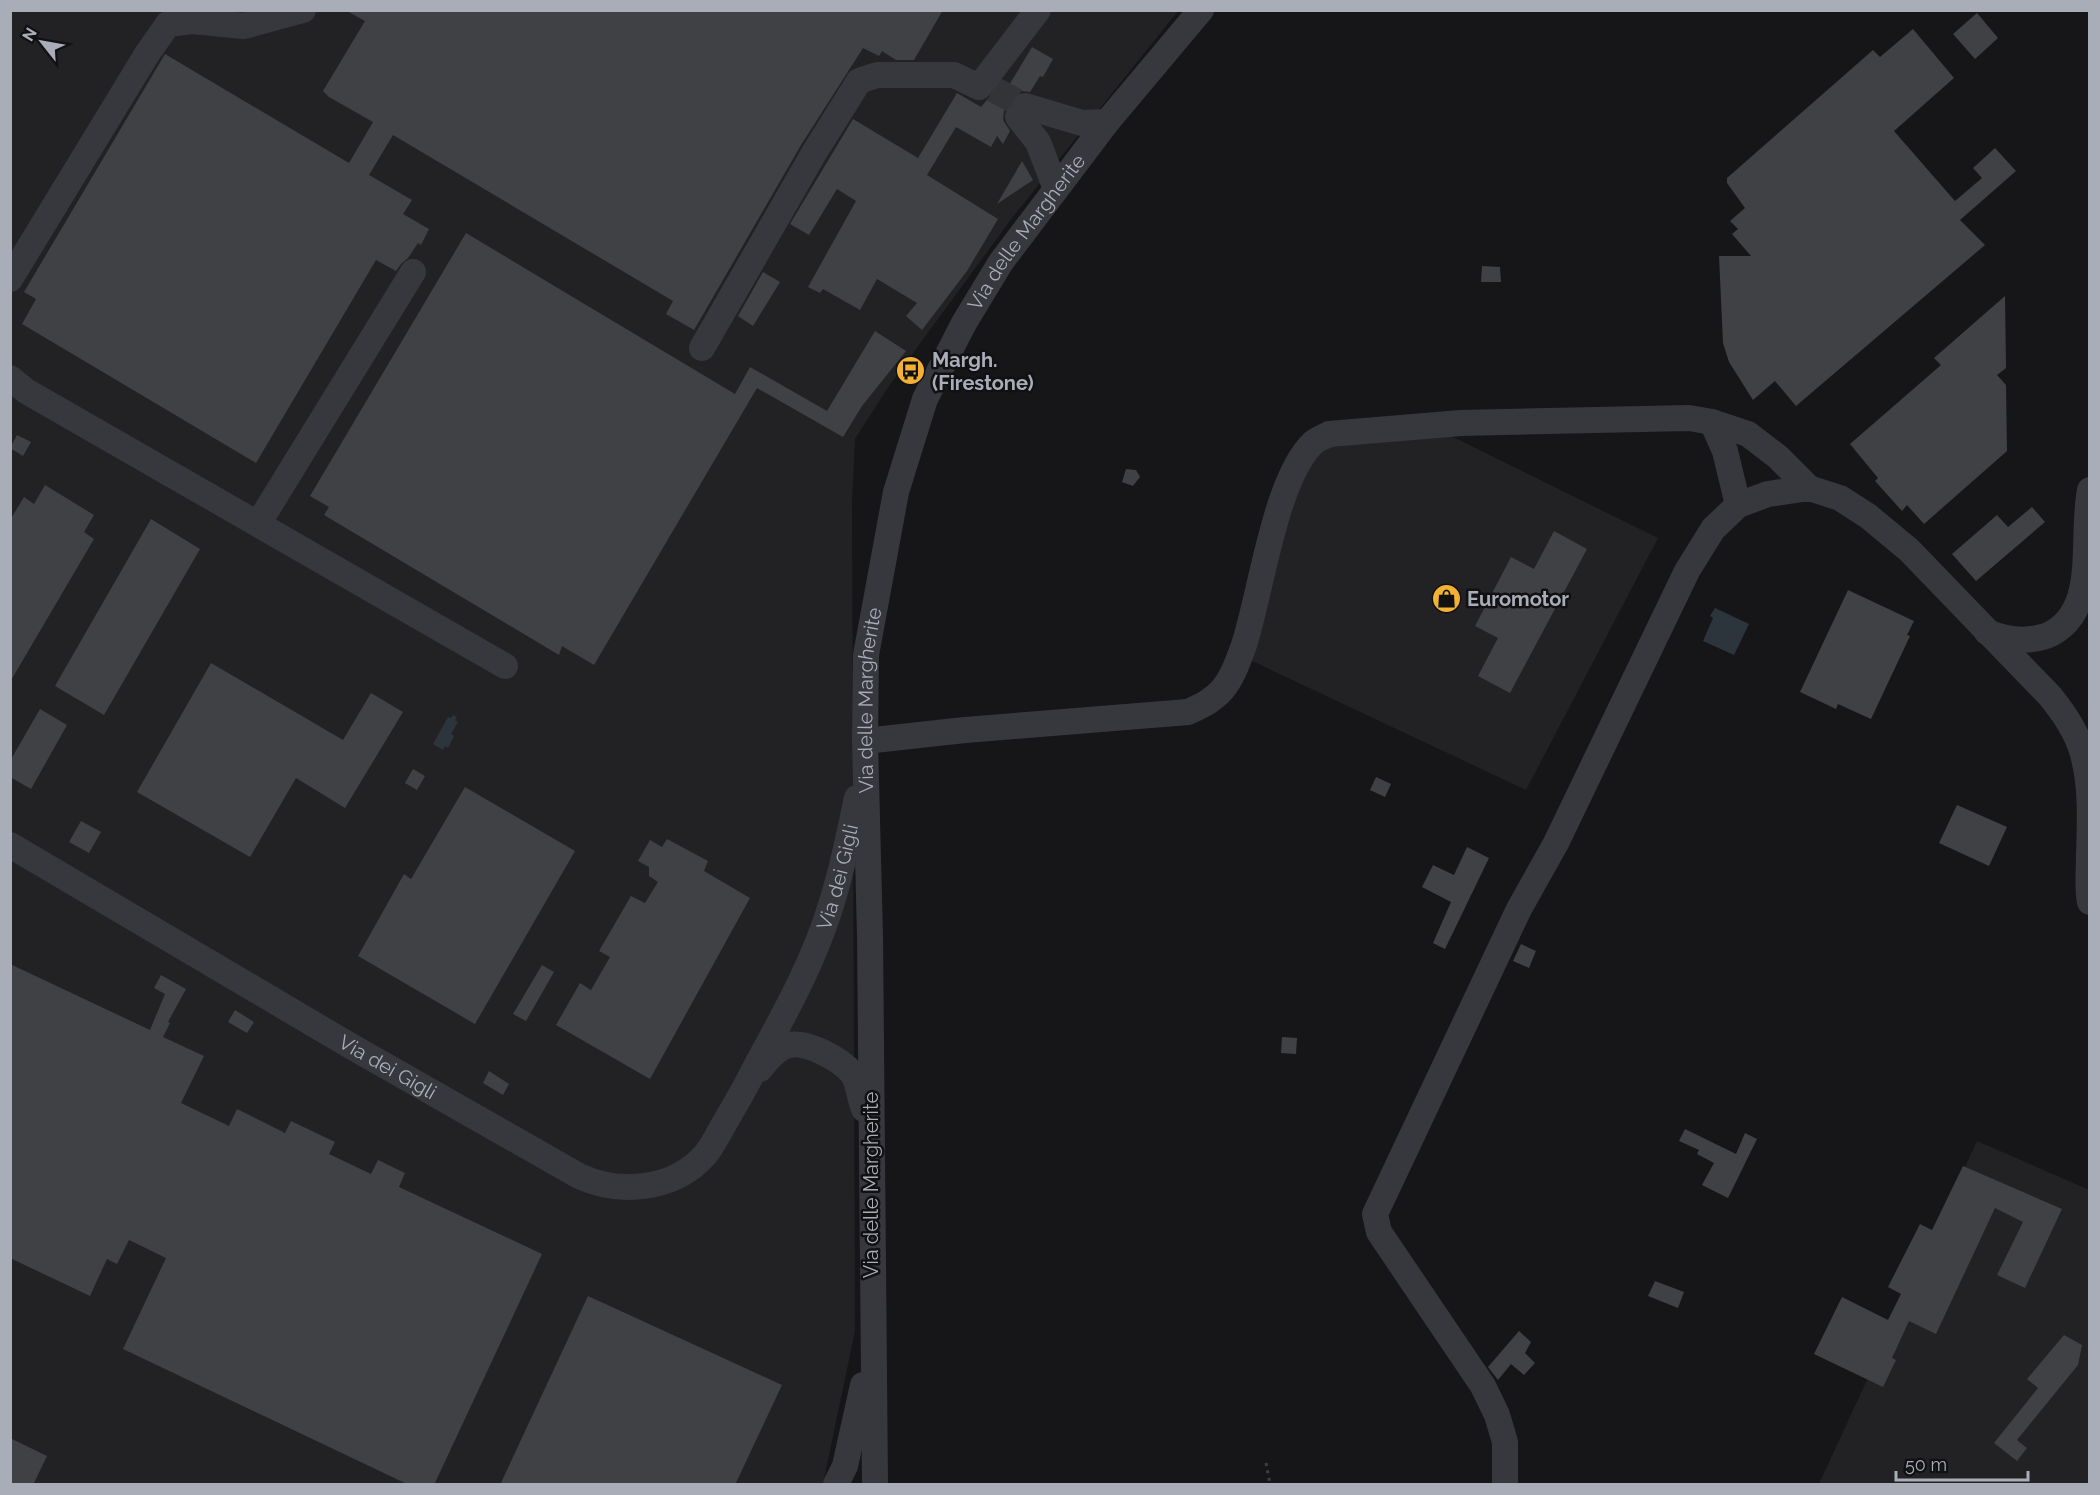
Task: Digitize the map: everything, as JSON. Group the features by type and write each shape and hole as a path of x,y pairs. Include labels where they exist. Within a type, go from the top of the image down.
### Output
{"street":[{"path":"10,279 141,64 168,24 192,21 244,26 303,10"},
{"path":"702,348 814,153 859,81 877,75 954,75 986,92 1038,10"},
{"name":"Via delle Margherite","path":"875,1485 866,655 896,492 926,399 964,323 1000,262 1107,122 1201,10"},
{"path":"1022,112 1082,123 1107,122"},
{"path":"1022,112 1049,145 1080,158"},
{"path":"1022,112 1038,142 1056,189"},
{"path":"258,524 413,272"},
{"path":"10,378 26,391 505,666"},
{"path":"866,751 965,730 1188,712 1208,703 1222,690 1237,666 1279,510 1291,478 1302,457 1314,442 1329,434 1461,423 1689,418 1712,422 1748,434 1778,457 1809,488"},
{"path":"1712,422 1725,451 1738,505"},
{"path":"1505,1485 1505,1442 1497,1415 1483,1386 1378,1232 1375,1214 1519,909 1556,843 1688,571 1713,529 1738,505 1768,494 1809,488 1840,498 1868,516 1909,550 2050,696 2064,714 2082,749 2088,786 2090,903"},
{"path":"1987,633 2013,640 2037,639 2053,633 2070,622 2080,610 2086,597 2089,578 2087,504 2090,490"},
{"name":"Via dei Gigli","path":"10,846 349,1045 594,1183 618,1187 642,1186 666,1181 689,1168 705,1155 746,1085 788,1004 821,935 837,888 866,751"},
{"name":"Via dei Gigli","path":"746,1085 770,1057 789,1045 807,1047 825,1053 853,1075 871,1127"},
{"path":"836,1485 845,1466 865,1378 872,1326"}],"path":[{"path":"1266,1463 1270,1485"}],"shaded area":[{"path":"10,11 1178,11 1012,218 889,386 855,439 852,502 855,1331 823,1484 11,1484"},
{"name":"Euromotor","path":"1447,434 1658,538 1526,790 1250,660 1291,491 1322,445"},
{"path":"1715,608 1749,624 1734,655 1703,641 1713,618 1710,616"},
{"path":"453,715 457,717 455,720 458,722 451,734 454,736 448,748 445,746 443,750 433,744 448,717 451,718"},
{"path":"1977,1141 2089,1188 2089,1484 1819,1484"}],"building":[{"path":"345,10 943,10 914,60 896,60 882,51 879,56 863,48 801,145 694,330 666,314 673,301 393,135 369,175 412,200 403,214 429,229 421,245 418,243 396,271 376,260 256,463 22,324 36,299 24,292 165,54 349,163 373,122 329,97 323,91 365,21"},
{"path":"1977,13 1998,38 1975,59 1953,34"},
{"path":"1913,29 1954,78 1894,131 1955,201 1982,178 1973,168 1995,148 2016,171 1960,220 1985,245 1796,406 1775,381 1753,400 1729,362 1723,343 1719,256 1751,256 1732,234 1738,229 1730,221 1745,208 1727,183 1727,178 1873,50 1880,57"},
{"path":"1032,47 1053,59 1043,77 1040,76 1030,92 1022,91 1015,95 1004,111 1003,120 1010,131 1003,144 997,136 991,147 956,127 927,175 998,219 967,271 922,330 906,316 917,303 877,279 860,310 823,289 820,293 808,287 856,201 837,189 809,235 790,224 853,119 918,158 957,93 981,107 1001,83 1008,87"},
{"path":"1022,161 1033,180 997,204"},
{"path":"466,233 735,394 750,367 827,411 875,331 906,351 862,406 843,437 757,388 594,665 562,646 559,655 324,515 329,507 310,496"},
{"path":"1482,266 1500,267 1501,282 1481,282"},
{"path":"763,272 780,282 753,326 738,316"},
{"path":"2005,296 2006,368 1997,375 2006,385 2007,451 1924,524 1907,505 1902,511 1875,481 1878,478 1850,444 1941,365 1934,358"},
{"path":"17,435 31,442 23,456 10,448"},
{"path":"1126,469 1136,470 1140,477 1133,486 1122,482"},
{"path":"45,485 94,515 84,532 94,539 10,682 10,520 24,497 34,504"},
{"path":"2032,507 2045,522 1976,581 1952,554 1997,515 2008,527"},
{"path":"151,519 200,549 104,715 55,686"},
{"path":"1554,531 1587,549 1510,693 1478,676 1498,638 1475,626 1511,557 1534,569"},
{"path":"1848,590 1914,621 1907,635 1910,636 1871,719 1838,704 1836,709 1800,692"},
{"path":"211,663 343,740 371,693 403,712 345,808 296,778 250,857 137,792"},
{"path":"40,709 67,725 31,789 10,777 10,761"},
{"path":"413,769 425,776 417,790 405,783"},
{"path":"1376,777 1391,784 1385,797 1370,790"},
{"path":"465,787 575,851 475,1024 358,956 404,874 411,879"},
{"path":"1957,805 2007,827 1989,866 1939,843"},
{"path":"81,821 101,832 89,853 69,842"},
{"path":"667,839 708,861 704,871 750,898 650,1079 556,1025 580,983 591,990 610,957 599,951 631,896 645,903 658,882 649,876 649,867 638,861 650,840 662,847"},
{"path":"1467,847 1489,858 1445,949 1433,943 1451,902 1422,887 1433,865 1454,875"},
{"path":"1521,944 1536,951 1529,968 1513,961"},
{"path":"10,964 150,1030 165,994 154,988 161,975 186,989 168,1022 170,1023 163,1037 204,1056 181,1103 229,1126 237,1109 285,1133 291,1121 335,1142 329,1154 371,1174 378,1160 405,1173 399,1187 542,1254 434,1485 409,1485 123,1349 166,1258 129,1240 117,1264 107,1259 90,1296 10,1258"},
{"path":"542,965 554,972 526,1021 513,1014"},
{"path":"235,1010 254,1022 247,1033 228,1022"},
{"path":"1282,1037 1297,1038 1296,1054 1281,1053"},
{"path":"489,1071 509,1084 503,1095 483,1083"},
{"path":"1685,1129 1736,1154 1745,1133 1757,1139 1728,1198 1702,1185 1714,1163 1697,1154 1699,1150 1679,1141"},
{"path":"1963,1166 2062,1209 2025,1288 1997,1275 2023,1222 1995,1208 1936,1334 1909,1321 1892,1358 1896,1360 1883,1387 1814,1354 1842,1297 1888,1320 1901,1294 1888,1287 1920,1224 1932,1230"},
{"path":"1655,1281 1684,1292 1678,1308 1648,1296"},
{"path":"588,1296 782,1385 735,1485 500,1485"},
{"path":"1519,1331 1531,1342 1525,1353 1535,1363 1524,1375 1511,1364 1498,1380 1488,1367"},
{"path":"2064,1335 2082,1345 2078,1365 2017,1440 2027,1448 2017,1461 1994,1443 2038,1388 2027,1379"},
{"path":"10,1438 47,1456 33,1485 10,1485"}],"tunnel":[{"path":"993,89 1025,106"}],"place":[{"name":"Margh. (Firestone)","path":"911,371"},
{"name":"Euromotor","path":"1446,599"}]}
